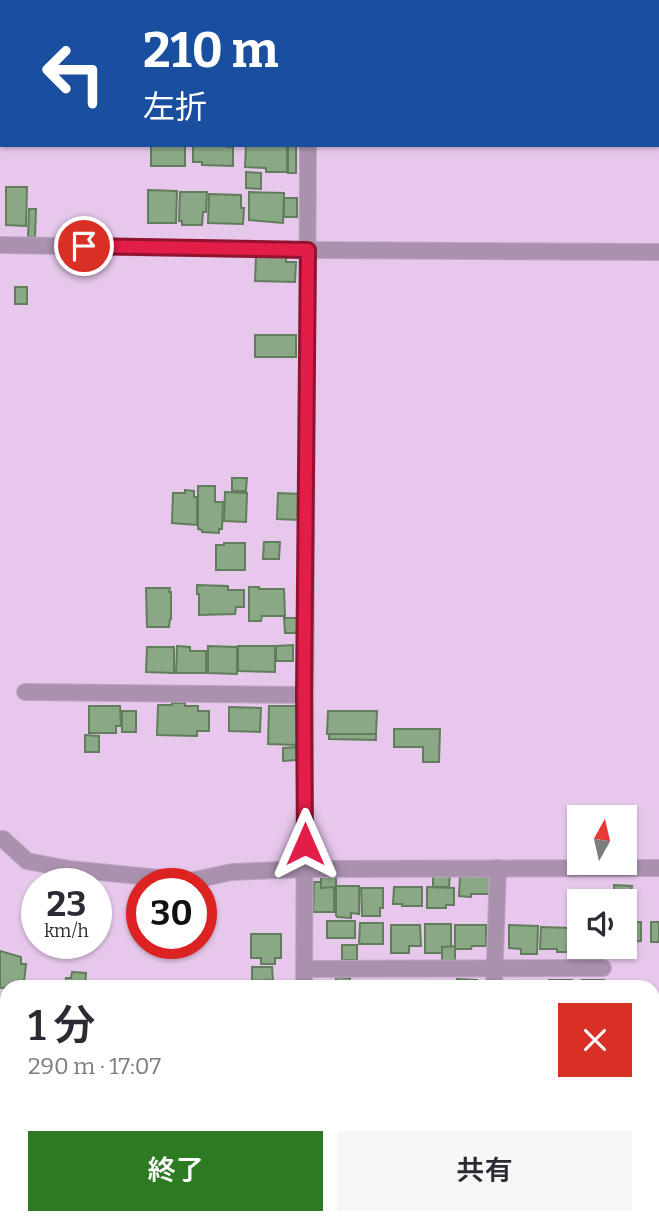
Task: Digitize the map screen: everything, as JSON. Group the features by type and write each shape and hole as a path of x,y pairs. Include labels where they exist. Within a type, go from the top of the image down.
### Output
{"street":[{"path":"304,980 308,147"},
{"path":"0,245 659,252"},
{"path":"25,692 304,695"},
{"path":"0,839 27,861 69,869 190,881 232,872 305,869 659,868"},
{"path":"494,980 498,868"},
{"path":"304,969 603,968"}],"building":[{"path":"151,147 185,147 185,166 151,166"},
{"path":"193,147 233,147 233,166 193,162"},
{"path":"246,147 287,147 287,172 266,172 266,168 245,167"},
{"path":"288,147 296,147 296,173 288,173"},
{"path":"246,172 261,173 261,189 246,188"},
{"path":"6,187 27,187 26,226 6,225"},
{"path":"148,190 177,191 176,223 148,223"},
{"path":"180,192 207,192 202,225 182,225 182,221 179,221"},
{"path":"249,192 284,193 283,223 249,220"},
{"path":"209,194 241,195 243,224 208,223"},
{"path":"284,198 297,198 297,217 284,217"},
{"path":"29,209 36,209 35,237 28,237"},
{"path":"256,255 286,255 286,262 296,262 295,282 255,281"},
{"path":"15,287 27,287 27,304 15,304"},
{"path":"255,335 296,335 296,357 255,357"},
{"path":"232,478 247,478 246,491 232,491"},
{"path":"198,486 215,486 215,502 223,502 222,529 219,529 219,533 202,532 198,529"},
{"path":"185,490 194,491 194,497 197,497 197,525 172,523 173,493 185,493"},
{"path":"225,492 247,493 246,522 224,521"},
{"path":"278,493 299,494 299,520 277,519"},
{"path":"264,542 280,542 279,559 263,559"},
{"path":"245,543 245,570 216,570 216,545"},
{"path":"197,585 228,586 228,590 244,590 244,607 236,607 235,614 199,615"},
{"path":"249,587 284,589 285,616 262,616 261,621 249,621"},
{"path":"146,588 170,588 169,627 147,627"},
{"path":"284,618 298,618 298,629 295,633 285,633"},
{"path":"293,645 293,661 276,661 276,646"},
{"path":"177,646 190,647 190,651 206,651 206,673 176,673"},
{"path":"208,646 237,647 237,674 208,673"},
{"path":"238,646 275,646 275,672 238,671"},
{"path":"147,647 174,647 174,673 146,672"},
{"path":"185,703 185,706 198,706 198,711 209,711 209,731 197,731 197,736 157,735 158,705"},
{"path":"89,706 120,706 121,726 116,726 116,733 89,733"},
{"path":"269,706 297,706 297,745 268,744"},
{"path":"229,707 261,708 260,732 229,731"},
{"path":"122,711 136,711 136,732 122,732"},
{"path":"328,711 377,711 376,734 327,734"},
{"path":"394,729 440,729 439,762 423,762 423,747 394,747"},
{"path":"329,734 376,734 376,740 329,739"},
{"path":"85,735 99,736 99,752 85,752"},
{"path":"296,747 296,760 283,761 283,748"},
{"path":"321,874 336,874 336,888 321,888"},
{"path":"433,874 450,874 449,887 433,887"},
{"path":"460,876 490,876 490,894 459,896"},
{"path":"314,882 321,882 321,888 334,887 334,912 313,912"},
{"path":"614,885 632,886 632,889 614,889"},
{"path":"336,886 359,886 359,914 351,913 351,918 337,917"},
{"path":"394,887 422,887 422,906 393,904"},
{"path":"427,887 454,888 454,905 427,908"},
{"path":"361,888 383,888 383,908 380,908 380,916 362,916"},
{"path":"327,921 355,921 355,938 327,938"},
{"path":"637,922 641,922 641,941 637,941"},
{"path":"651,922 659,922 659,942 651,942"},
{"path":"360,923 383,923 383,944 359,944"},
{"path":"425,924 451,924 451,947 442,947 442,953 425,953"},
{"path":"391,925 420,925 421,946 409,946 409,953 391,953"},
{"path":"455,925 486,925 486,946 455,949"},
{"path":"509,925 538,926 537,954 521,954 521,949 509,948"},
{"path":"541,927 567,928 567,952 540,949"},
{"path":"251,934 281,934 281,958 275,958 275,964 261,964 261,958 251,958"},
{"path":"342,945 357,945 357,960 342,960"},
{"path":"455,946 455,960 442,961 442,947"},
{"path":"0,951 21,957 21,964 26,964 24,980 0,980"},
{"path":"579,959 601,959 601,962 579,962"},
{"path":"252,967 272,967 273,980 252,980"},
{"path":"72,972 86,973 86,980 66,980 71,978"},
{"path":"336,977 350,978 350,980 336,980"}],"route":[{"path":"84,246 308,250 305,844"}]}
